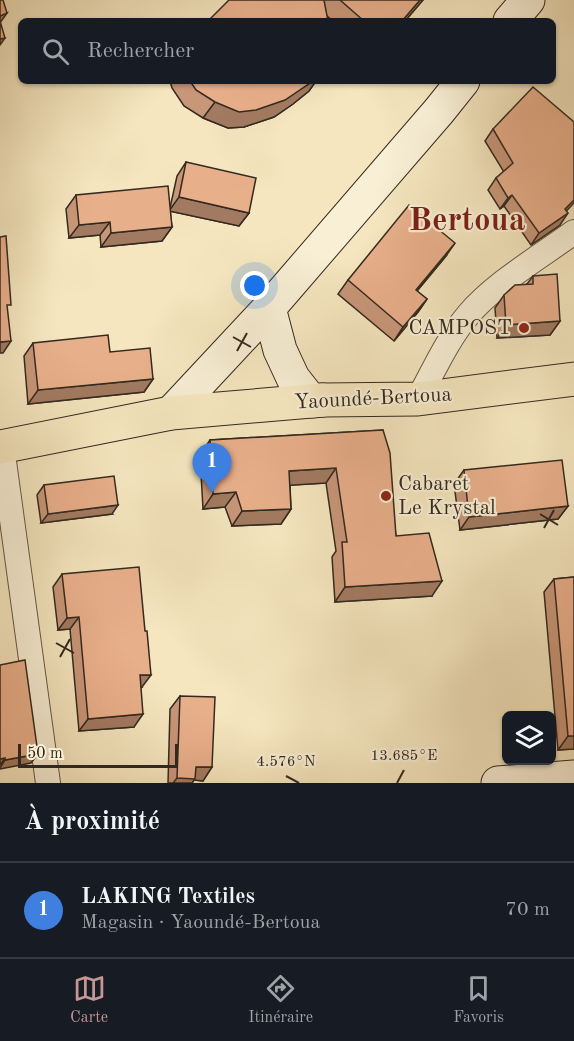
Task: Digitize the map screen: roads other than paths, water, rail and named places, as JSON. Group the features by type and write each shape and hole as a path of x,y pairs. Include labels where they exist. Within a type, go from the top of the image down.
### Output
{"highway":[{"name":"Yaoundé-Bertoua","path":"1,447 171,413 323,400 418,399 574,379"}],"main road":[{"path":"171,413 269,308 461,84"},
{"path":"269,308 280,350 293,378 311,401 323,400"},
{"path":"498,783 574,777"}],"street":[{"path":"418,399 453,336 468,315 497,287 574,232"},
{"path":"1,447 48,783"}],"place":[{"name":"CAMPOST","path":"524,328"},
{"name":"LAKING Textiles","path":"212,493"},
{"name":"Cabaret Le Krystal","path":"386,496"}],"district":[{"name":"Bertoua","path":"467,221"}]}
